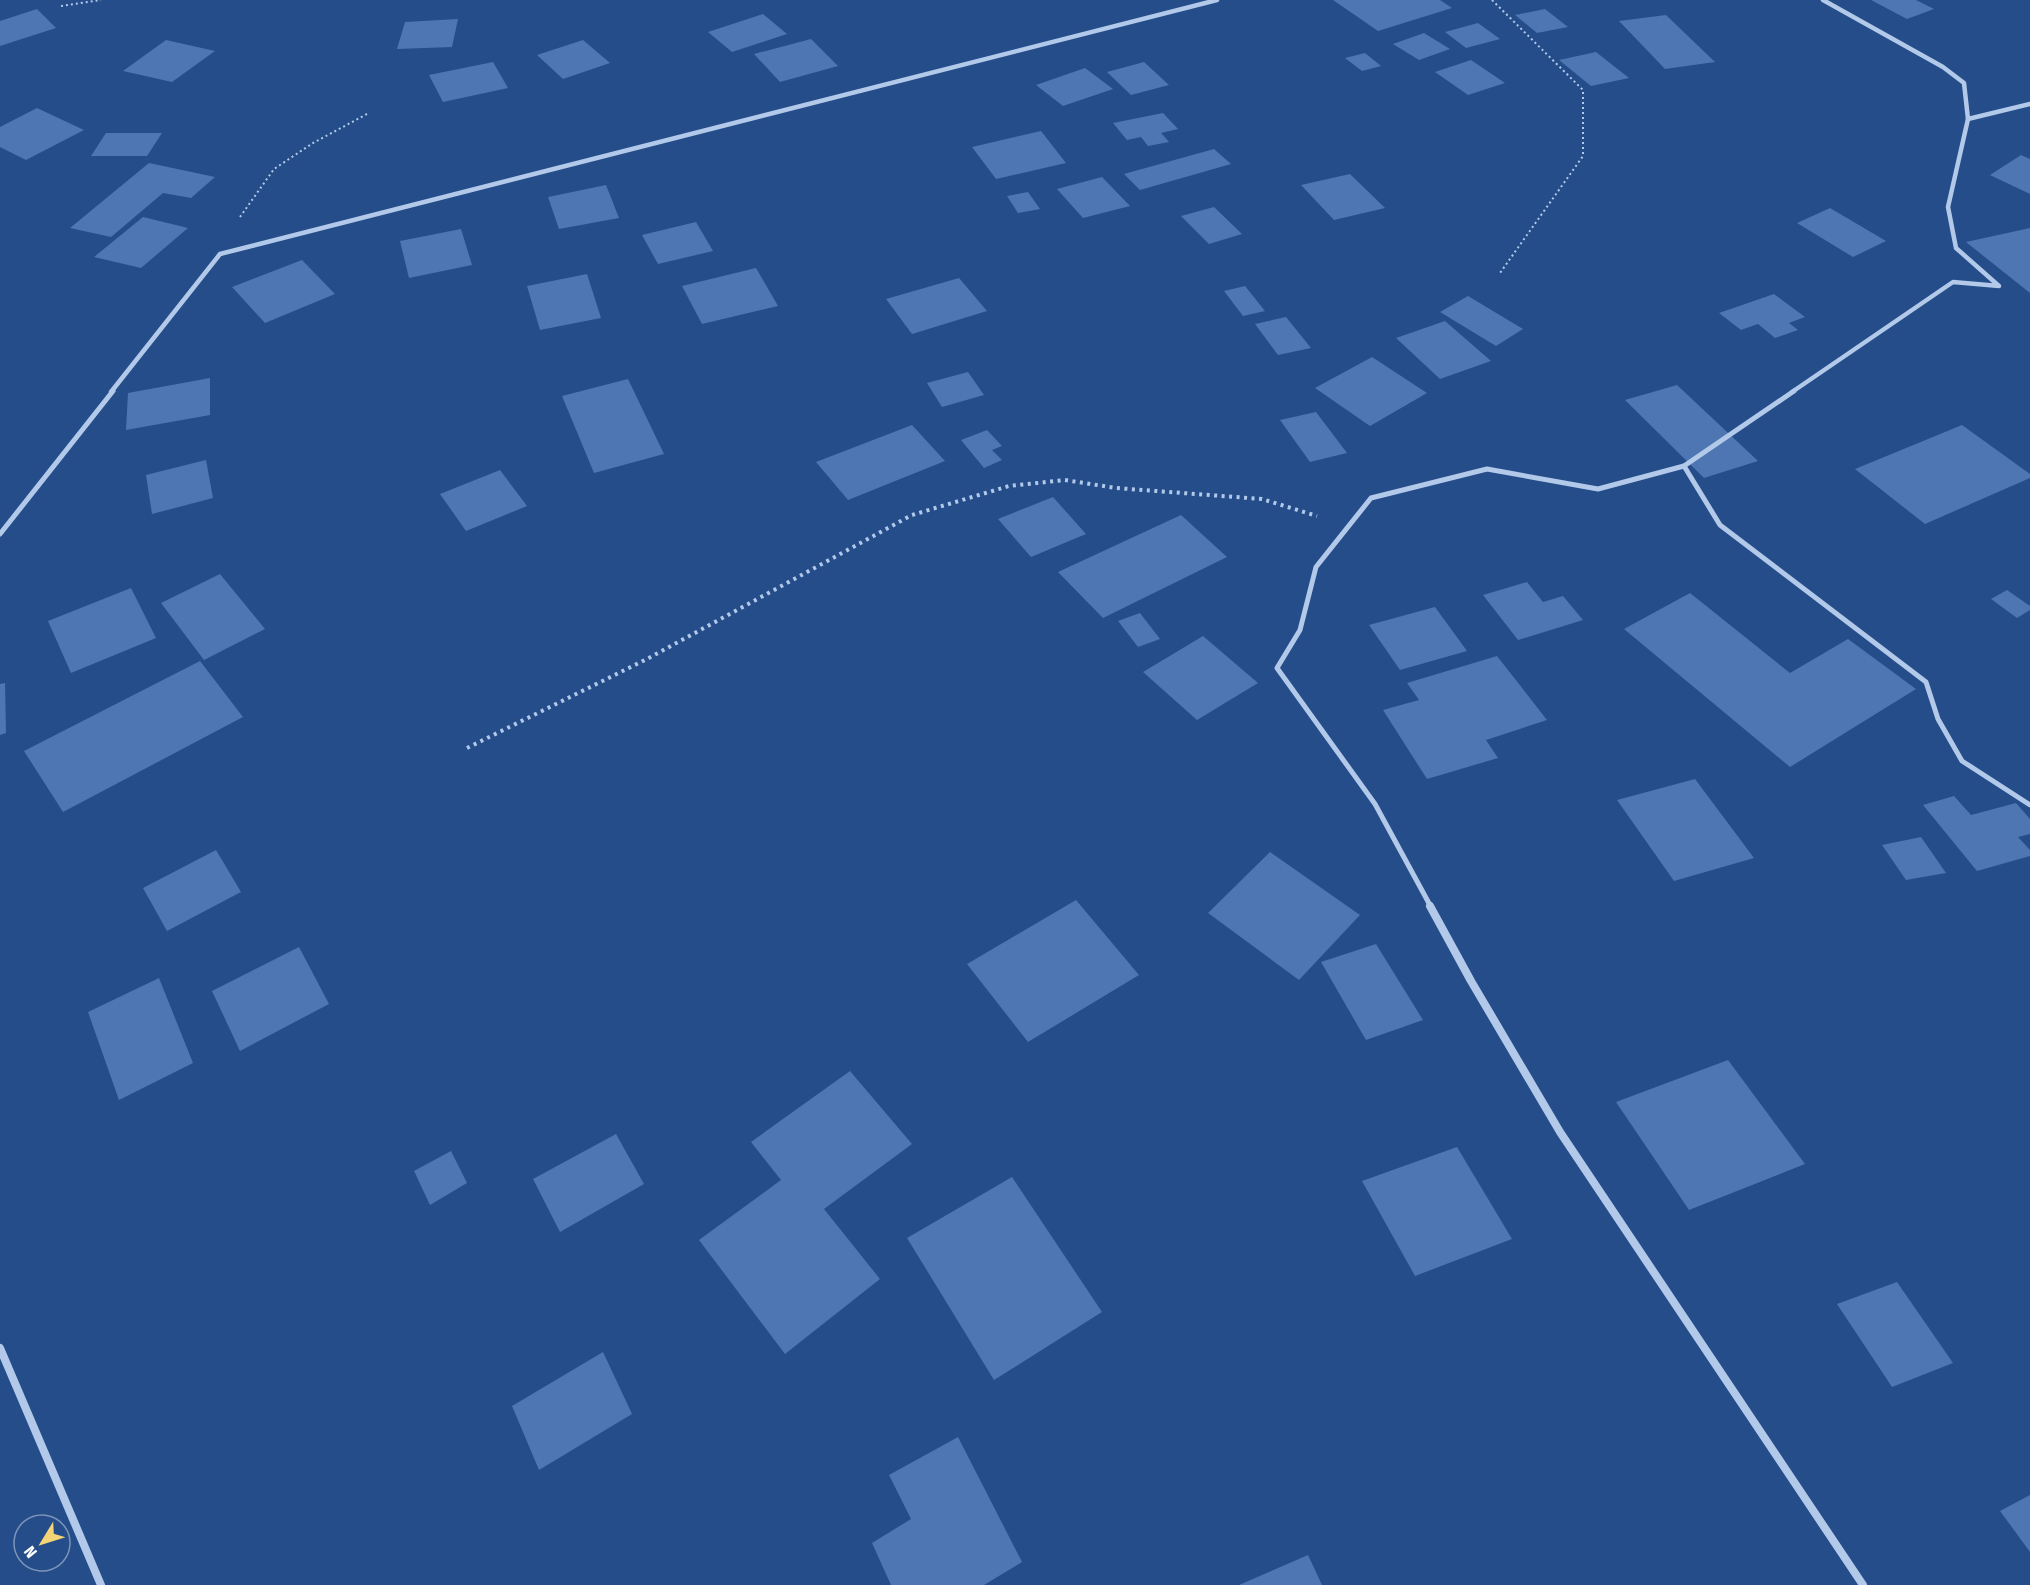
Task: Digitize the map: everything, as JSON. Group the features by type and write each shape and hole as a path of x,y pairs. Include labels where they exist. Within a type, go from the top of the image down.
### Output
{"street":[{"path":"0,534 220,254 1217,0"},
{"path":"1823,0 1943,67 1964,83 1968,119 1948,207 1956,248 1999,286 1953,282 1684,466 1599,489 1487,469 1371,498 1316,567 1300,630 1276,668 1375,804 1471,981 1560,1132 1863,1585"},
{"path":"1968,119 2030,104"},
{"path":"1684,466 1720,525 1926,682 1938,719 1962,761 2030,805"},
{"path":"0,1348 101,1585"}],"path":[{"path":"61,6 102,0"},
{"path":"1492,0 1583,90 1583,156 1500,273"},
{"path":"220,254 243,210 274,169 313,143 367,114"},
{"path":"467,748 647,659 912,515 1009,486 1065,480 1116,488 1262,499 1349,526"}],"building":[{"path":"1333,0 1440,0 1452,8 1378,31"},
{"path":"1871,0 1916,0 1934,9 1907,19"},
{"path":"37,9 56,28 0,46 0,21"},
{"path":"1545,9 1568,27 1537,33 1515,15"},
{"path":"763,14 787,34 732,52 708,32"},
{"path":"1666,15 1715,62 1665,69 1619,21"},
{"path":"458,19 452,47 397,49 405,22"},
{"path":"1478,23 1500,39 1466,48 1445,32"},
{"path":"1424,33 1450,49 1419,60 1393,44"},
{"path":"811,39 838,66 780,82 754,54"},
{"path":"166,40 215,51 172,82 123,71"},
{"path":"583,40 610,63 563,79 537,55"},
{"path":"1596,52 1629,78 1591,86 1559,60"},
{"path":"1365,53 1381,66 1362,71 1345,58"},
{"path":"1471,60 1505,83 1468,95 1435,72"},
{"path":"493,62 508,88 443,102 429,75"},
{"path":"1144,62 1169,85 1131,95 1107,72"},
{"path":"1085,68 1113,89 1063,106 1036,85"},
{"path":"37,108 84,130 26,160 0,147 0,127"},
{"path":"1163,113 1178,129 1161,133 1169,142 1148,146 1141,137 1127,140 1113,123"},
{"path":"1041,131 1066,163 996,179 972,147"},
{"path":"106,133 162,133 147,156 91,156"},
{"path":"1214,149 1231,164 1140,190 1124,174"},
{"path":"2021,155 2030,159 2030,194 1990,175"},
{"path":"149,163 215,177 191,198 163,193 111,237 70,228"},
{"path":"1350,174 1385,208 1334,220 1301,185"},
{"path":"1102,177 1130,206 1083,218 1057,189"},
{"path":"606,185 619,218 559,229 548,197"},
{"path":"1028,192 1040,209 1018,213 1007,196"},
{"path":"1214,207 1242,234 1209,244 1181,216"},
{"path":"1830,208 1886,241 1853,257 1797,223"},
{"path":"143,217 188,228 141,268 94,257"},
{"path":"696,222 713,251 658,264 642,235"},
{"path":"2030,228 2030,293 1966,242"},
{"path":"461,229 472,265 409,278 400,241"},
{"path":"302,260 335,294 265,323 232,287"},
{"path":"756,268 778,306 702,324 682,286"},
{"path":"587,274 601,318 540,330 527,286"},
{"path":"959,278 987,311 912,334 886,299"},
{"path":"1245,286 1265,311 1243,316 1224,291"},
{"path":"1774,294 1805,317 1789,323 1798,330 1775,338 1758,324 1741,330 1719,313"},
{"path":"1468,296 1523,329 1496,346 1440,312"},
{"path":"1286,317 1311,348 1278,355 1255,324"},
{"path":"1445,321 1491,361 1440,379 1396,338"},
{"path":"1372,357 1427,393 1370,426 1315,388"},
{"path":"968,372 984,395 942,407 927,383"},
{"path":"210,378 210,415 126,430 128,393"},
{"path":"628,379 664,454 594,473 562,396"},
{"path":"1677,385 1758,461 1704,478 1625,400"},
{"path":"1316,412 1347,453 1310,462 1280,420"},
{"path":"912,425 945,461 848,500 816,462"},
{"path":"1962,425 2030,474 2030,478 1925,524 1855,469"},
{"path":"987,430 1002,446 992,450 1002,460 984,468 961,440"},
{"path":"206,460 213,498 152,514 146,475"},
{"path":"500,470 527,506 466,531 440,494"},
{"path":"1053,497 1086,534 1031,557 998,519"},
{"path":"1181,515 1227,557 1103,618 1058,572"},
{"path":"220,574 265,629 204,660 161,603"},
{"path":"1527,582 1543,602 1563,596 1583,620 1518,640 1483,595"},
{"path":"131,588 156,638 71,673 48,621"},
{"path":"2007,590 2030,606 2030,610 2017,618 1991,599"},
{"path":"1690,593 1790,673 1848,639 1916,689 1790,767 1624,629"},
{"path":"1435,607 1467,651 1400,670 1369,625"},
{"path":"1140,613 1160,639 1138,647 1118,621"},
{"path":"1203,636 1258,683 1197,720 1143,672"},
{"path":"1497,656 1547,720 1486,740 1498,758 1427,779 1383,710 1419,700 1407,683"},
{"path":"200,661 243,717 63,812 24,751"},
{"path":"5,683 6,733 0,735 0,684"},
{"path":"1695,779 1754,858 1674,881 1617,800"},
{"path":"1954,796 1971,815 2016,803 2030,819 2030,834 2018,837 2030,850 2030,856 1977,871 1923,805"},
{"path":"1921,837 1946,873 1906,880 1882,845"},
{"path":"216,850 241,892 167,931 143,888"},
{"path":"1270,852 1360,915 1299,980 1208,913"},
{"path":"1076,900 1139,975 1028,1042 967,964"},
{"path":"1376,944 1423,1020 1366,1040 1321,962"},
{"path":"299,947 329,1004 240,1051 212,991"},
{"path":"159,978 193,1063 119,1100 88,1012"},
{"path":"1728,1060 1805,1164 1689,1210 1616,1102"},
{"path":"850,1071 912,1144 824,1209 880,1279 785,1354 699,1240 781,1180 751,1142"},
{"path":"616,1134 644,1184 560,1232 533,1179"},
{"path":"1457,1147 1512,1239 1415,1276 1362,1181"},
{"path":"451,1151 467,1183 430,1205 414,1171"},
{"path":"1012,1177 1102,1312 994,1380 907,1238"},
{"path":"1897,1282 1953,1363 1892,1387 1837,1304"},
{"path":"603,1352 632,1414 539,1470 512,1406"},
{"path":"958,1437 1022,1562 984,1585 891,1585 872,1543 911,1519 889,1475"},
{"path":"2030,1495 2030,1552 2000,1511"},
{"path":"1308,1555 1322,1585 1239,1585"}]}
